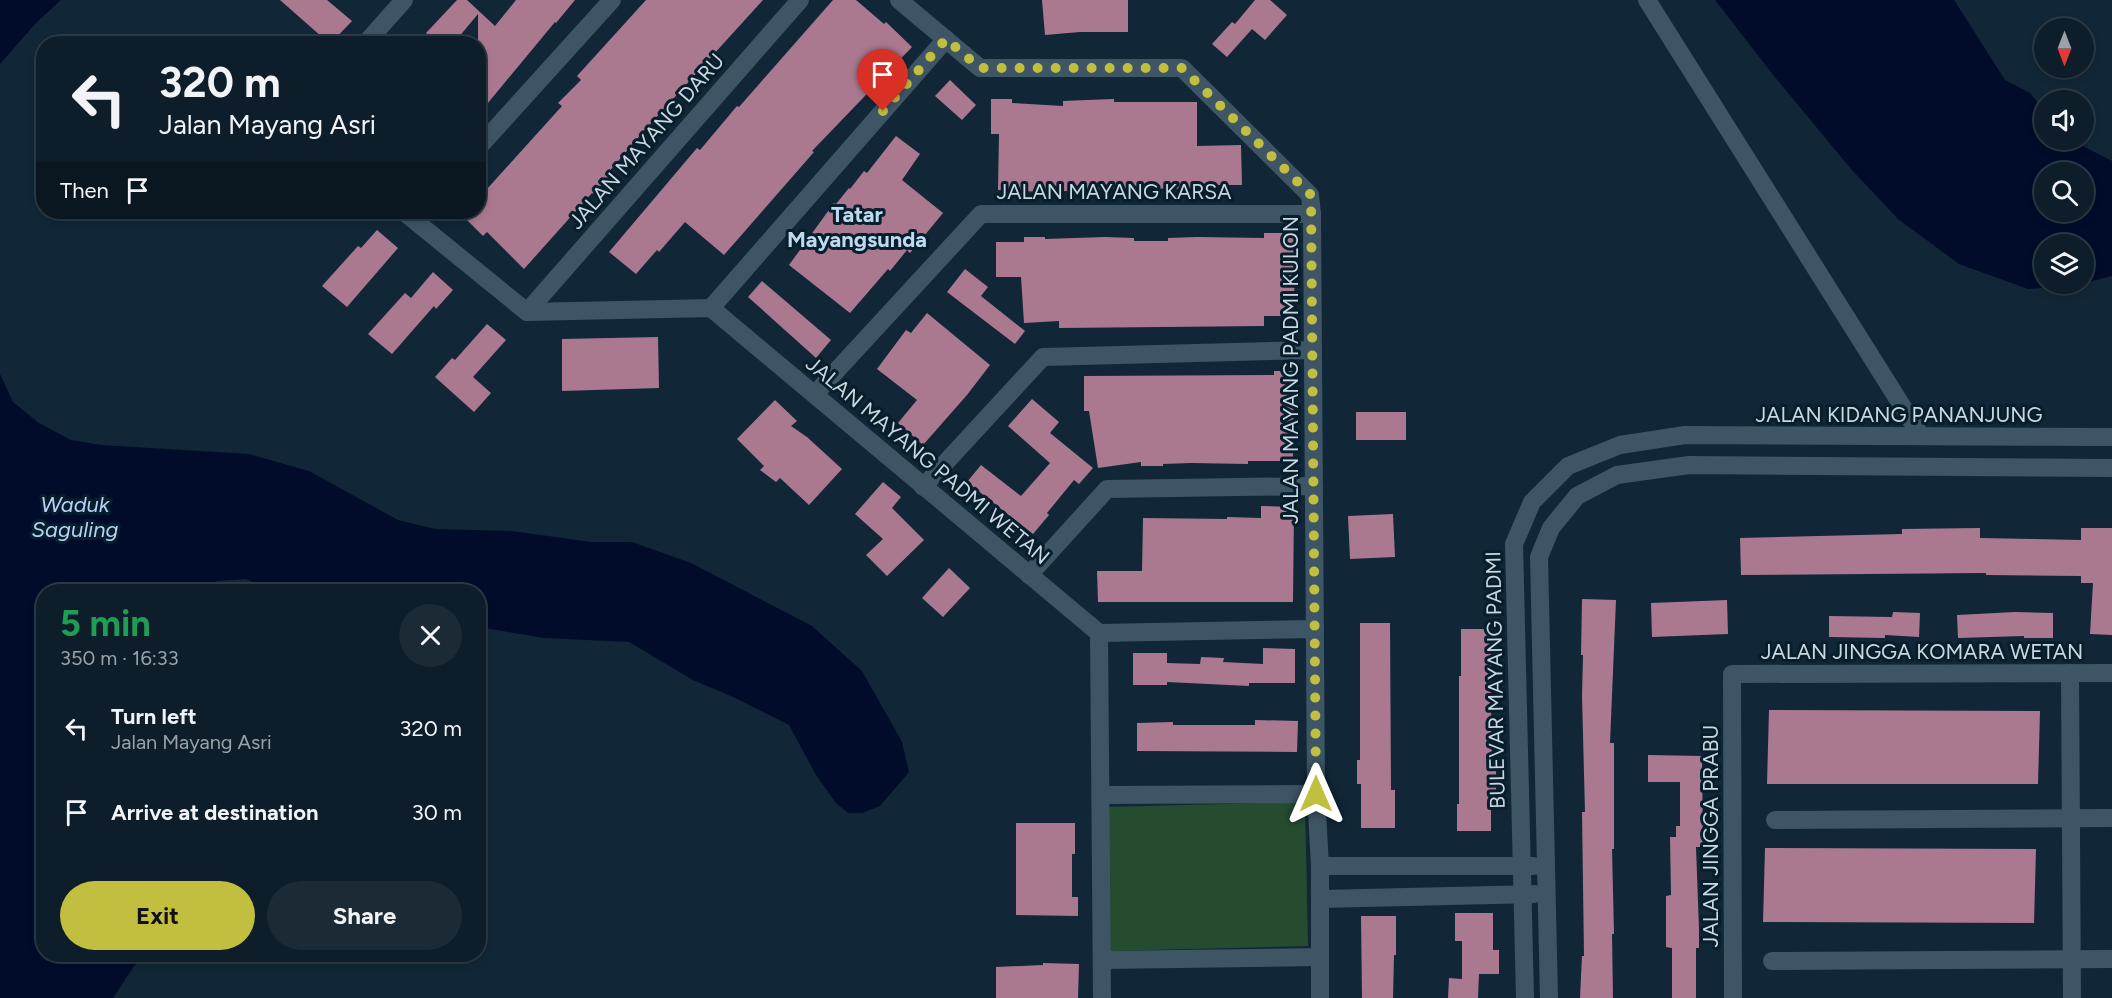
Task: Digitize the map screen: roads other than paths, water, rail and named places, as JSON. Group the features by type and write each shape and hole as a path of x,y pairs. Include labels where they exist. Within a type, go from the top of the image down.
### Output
{"street":[{"path":"372,36 404,0"},
{"path":"486,139 612,0"},
{"name":"JALAN MAYANG DARU","path":"527,312 800,0"},
{"name":"JALAN MAYANG PADMI KULON","path":"899,0 980,68 1182,68 1311,195 1320,998"},
{"path":"1647,0 1921,436"},
{"path":"419,219 527,312 711,308 946,39"},
{"name":"JALAN MAYANG KARSA","path":"814,394 981,214 1312,214"},
{"name":"JALAN MAYANG PADMI WETAN","path":"711,308 1099,633"},
{"path":"923,487 1043,357 1313,350"},
{"name":"JALAN KIDANG PANANJUNG","path":"1685,435 2112,437"},
{"name":"BULEVAR MAYANG PADMI","path":"1525,998 1514,544 1532,502 1568,466 1620,445 1685,435"},
{"path":"1716,435 1716,465"},
{"path":"1549,998 1539,557 1551,528 1577,496 1617,475 1689,465 2112,468"},
{"path":"1029,575 1107,489 1314,486"},
{"path":"1102,998 1099,633 1315,629"},
{"path":"2070,673 2072,998"},
{"name":"JALAN JINGGA KOMARA WETAN","path":"1732,674 2112,673"},
{"name":"JALAN JINGGA PRABU","path":"1732,674 1733,998"},
{"path":"1101,795 1316,794"},
{"path":"1774,820 2112,818"},
{"path":"1320,866 1547,865"},
{"path":"1320,899 1548,894"},
{"path":"1103,960 1320,957"},
{"path":"1772,961 2112,959"}],"water":[{"path":"0,0 61,0 36,23 0,64"},
{"path":"1715,0 1954,0 2005,80 2030,93 2034,98 2034,150 2091,150 2112,161 2112,276 2094,280 2094,234 2034,234 2034,288 2028,289 1959,264 1898,219 1851,169"},
{"name":"Waduk Saguling","path":"0,374 13,402 39,423 71,440 101,445 249,454 309,471 398,520 435,529 512,531 591,542 632,542 691,563 812,626 862,671 902,742 909,772 880,806 862,813 848,813 836,803 816,775 789,725 693,680 629,642 544,638 486,628 486,584 257,584 246,579 217,581 209,584 36,584 36,962 139,962 113,998 0,998"}],"district":[{"name":"Tatar Mayangsunda","path":"857,226"}]}
